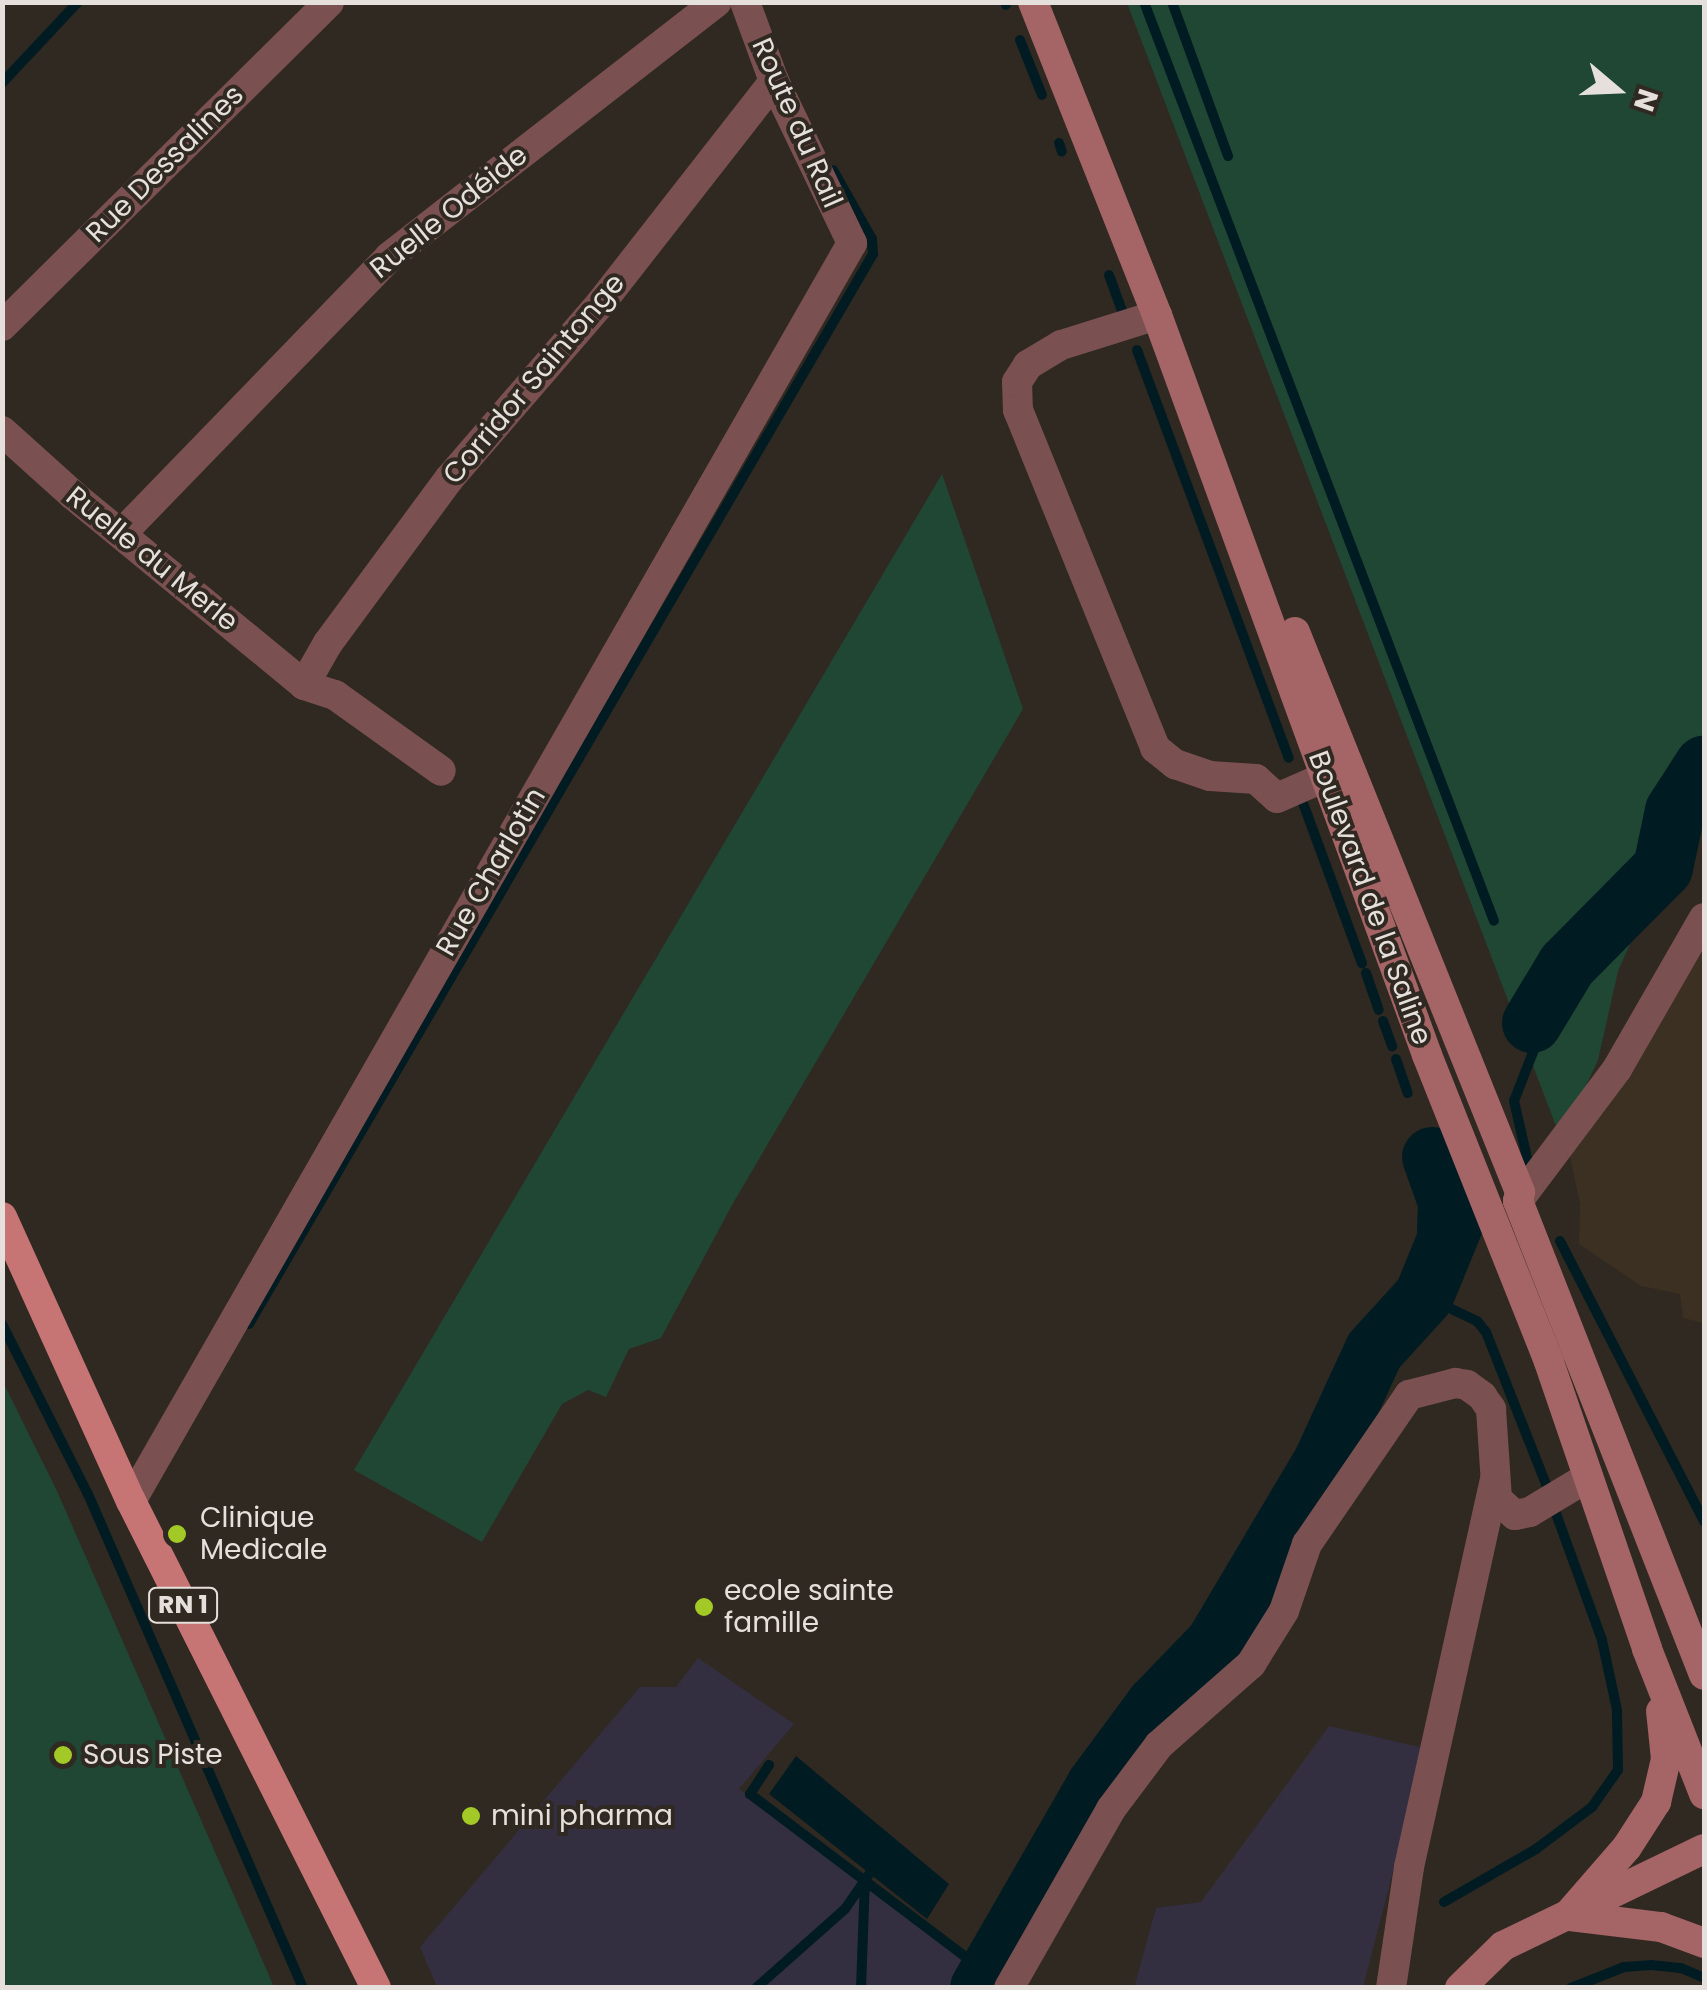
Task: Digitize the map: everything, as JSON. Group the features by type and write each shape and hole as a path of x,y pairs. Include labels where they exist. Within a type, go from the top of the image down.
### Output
{"main road":[{"name":"Boulevard de la Saline","path":"1033,2 1157,315 1427,1055 1588,1478 1646,1649 1704,1794"},
{"name":"Boulevard de la Saline","path":"1044,2 1519,1196 1704,1675"},
{"name":"RN 1","path":"2,1217 131,1501 376,1988"},
{"path":"1567,1916 1627,1847 1656,1802 1666,1759 1662,1715 1646,1649"},
{"path":"1460,1988 1504,1946 1704,1849"},
{"path":"1567,1916 1661,1928 1704,1943"}],"street":[{"name":"Rue Dessalines","path":"2,326 329,2"},
{"name":"Ruelle Odéide","path":"122,533 389,257 716,2"},
{"name":"Route du Rail","path":"745,2 774,81 852,243"},
{"name":"Corridor Saintonge","path":"304,685 328,643 449,479 600,304 774,81"},
{"name":"Rue Charlotin","path":"131,1501 852,243"},
{"path":"1157,315 1061,346 1028,365 1017,382 1018,410 1154,748 1175,764 1210,776 1256,779 1277,798 1326,776"},
{"name":"Ruelle du Merle","path":"2,431 304,685 335,696 441,772"},
{"path":"1519,1196 1617,1069 1704,918"},
{"path":"1009,1988 1111,1810 1159,1745 1252,1664 1284,1611 1308,1544 1410,1395 1455,1383 1467,1385 1482,1396 1491,1410 1497,1499 1516,1515 1530,1512 1588,1478"},
{"path":"1392,1988 1409,1867 1483,1550 1497,1467"}],"shaded area":[{"path":"1704,938 1704,1323 1683,1318 1680,1294 1641,1286 1579,1244 1580,1204 1570,1156"},
{"path":"698,1658 794,1724 739,1789 980,1972 972,1987 437,1987 420,1947 640,1687 676,1687"},
{"path":"1329,1726 1432,1750 1405,1825 1363,1987 1134,1988 1156,1908 1201,1902"}],"green space":[{"path":"1127,3 1704,3 1704,778 1618,971 1598,1060 1584,1090 1556,1126"},
{"path":"942,474 1023,709 732,1205 661,1338 629,1349 606,1397 588,1390 562,1404 482,1542 354,1470"},
{"name":"Sous Piste","path":"2,1380 57,1491 274,1987 3,1987"}],"water":[{"path":"796,1756 949,1884 927,1919 769,1794"}],"waterway":[{"path":"2,83 78,2"},
{"path":"1144,2 1494,921"},
{"path":"1172,2 1228,156"},
{"path":"1020,40 1042,95"},
{"path":"1059,143 1062,152"},
{"path":"249,1324 873,254 872,239 833,170"},
{"path":"1109,275 1122,311"},
{"path":"1137,350 1289,758"},
{"path":"1532,1023 1567,965 1663,868 1675,811 1704,766"},
{"path":"1303,803 1362,963"},
{"path":"1528,1162 1514,1101 1567,965"},
{"path":"1366,973 1379,1010"},
{"path":"1383,1021 1392,1046"},
{"path":"1396,1059 1408,1093"},
{"path":"1432,1157 1448,1202 1447,1234"},
{"path":"980,1988 1096,1786 1156,1705 1215,1644 1323,1462 1374,1351 1424,1296 1457,1215"},
{"path":"1560,1241 1704,1521"},
{"path":"1424,1296 1477,1321 1486,1332 1549,1492"},
{"path":"2,1324 88,1494 303,1988"},
{"path":"1444,1902 1536,1849 1592,1807 1618,1770 1617,1710 1602,1640 1555,1511"},
{"path":"769,1765 750,1794 971,1961 994,1963"},
{"path":"756,1988 845,1909 870,1873"},
{"path":"861,1988 865,1881"},
{"path":"1571,1988 1624,1967 1681,1968 1704,1978"}],"place":[{"name":"Clinique Medicale","path":"177,1534"},
{"name":"ecole sainte famille","path":"704,1607"},
{"name":"Sous Piste","path":"63,1755"},
{"name":"mini pharma","path":"471,1816"}]}
